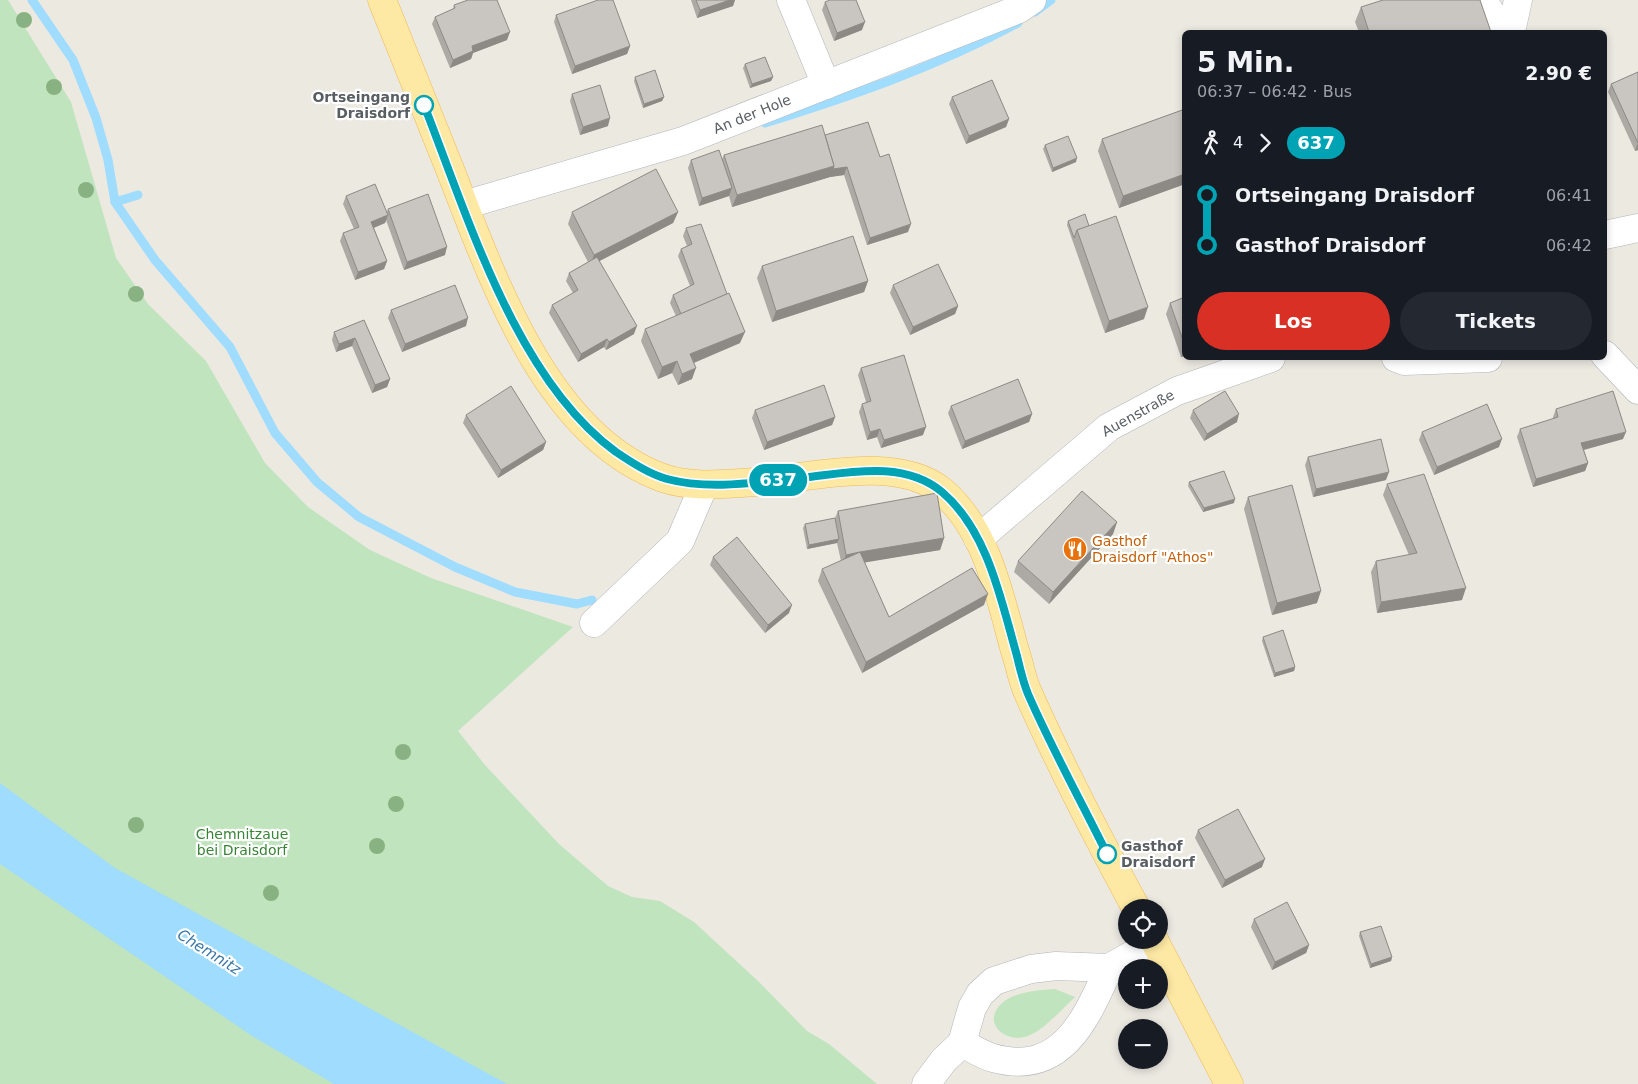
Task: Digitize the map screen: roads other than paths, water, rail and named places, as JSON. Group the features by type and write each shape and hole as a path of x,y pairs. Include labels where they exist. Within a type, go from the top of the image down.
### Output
{"main road":[{"path":"382,0 500,296 533,357 574,414 598,438 631,462 664,478 704,485 854,472 892,471 918,478 940,490 961,509 978,539 997,586 1027,692 1131,899"},
{"path":"1158,949 1229,1084"}],"street":[{"path":"791,0 826,85"},
{"name":"An der Hole","path":"464,206 683,141 1019,9 1032,0"},
{"path":"1483,0 1501,30"},
{"path":"1511,30 1518,0"},
{"path":"1607,235 1638,228"},
{"path":"1607,357 1638,390"},
{"name":"Auenstraße","path":"978,539 1109,427 1177,391 1265,360"},
{"path":"1401,360 1432,360"},
{"path":"594,623 680,540 704,485"},
{"path":"926,1084 944,1060 962,1043 972,1008 980,994 994,981 1031,969 1056,966 1109,968 1141,949"},
{"path":"962,1043 992,1058 1013,1061 1036,1060 1056,1050 1074,1036 1090,1010 1109,968"}],"water":[{"name":"Chemnitz","path":"0,783 115,868 507,1084 334,1084 252,1036 0,864"}],"waterway":[{"path":"32,0 73,60 96,118 108,160 115,202 155,260 230,347 275,433 317,482 359,517 455,567 515,592 577,604 592,600"},
{"path":"1035,12 1051,0"},
{"path":"765,123 894,79 957,53 1018,23"},
{"path":"115,202 138,195"}],"place":[{"name":"Ortseingang Draisdorf","path":"424,105"},
{"name":"Gasthof Draisdorf \"Athos\"","path":"1075,549"},
{"name":"Gasthof Draisdorf","path":"1107,854"}],"park label":[{"name":"Chemnitzaue bei Draisdorf","path":"242,842"}]}
